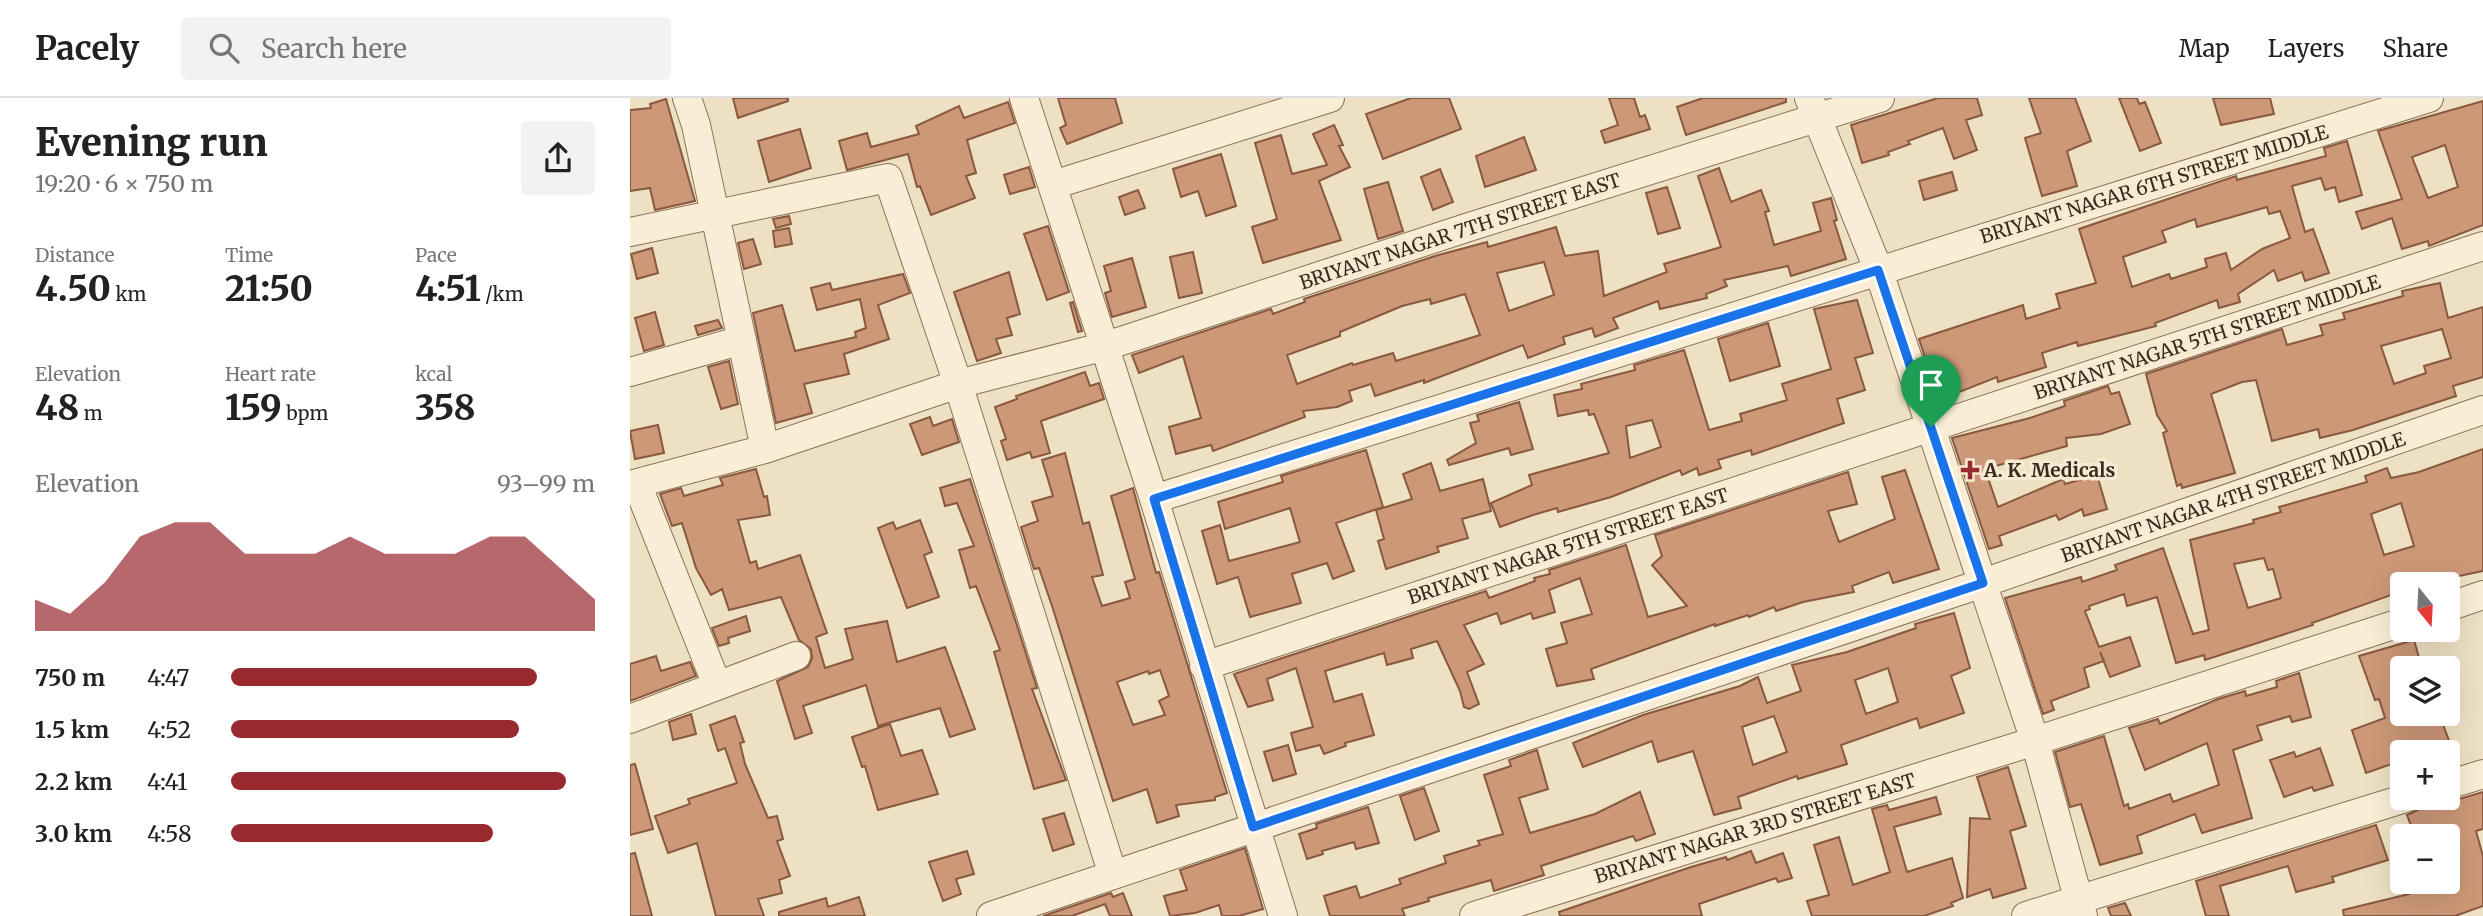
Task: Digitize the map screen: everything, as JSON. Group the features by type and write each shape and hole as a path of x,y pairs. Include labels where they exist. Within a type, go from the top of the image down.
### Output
{"street":[{"path":"687,98 696,125 765,449"},
{"path":"1024,98 1106,346 1253,827 1283,916"},
{"path":"1053,185 1330,98"},
{"name":"BRIYANT NAGAR 7TH STREET EAST","path":"633,484 765,449 958,384 1106,346 1469,227 1812,108 1880,98"},
{"name":"BRIYANT NAGAR 6TH STREET MIDDLE","path":"1154,499 2429,98"},
{"path":"1812,108 1878,270 1931,427 2035,741 2081,908"},
{"path":"630,232 888,178 958,384 1113,875"},
{"name":"BRIYANT NAGAR 5TH STREET MIDDLE","path":"1931,427 2483,246"},
{"path":"630,372 742,340"},
{"name":"BRIYANT NAGAR 4TH STREET MIDDLE","path":"991,916 1983,583 2483,410"},
{"name":"BRIYANT NAGAR 5TH STREET EAST","path":"1205,666 1931,427"},
{"path":"633,484 717,685"},
{"path":"2460,603 2483,596"},
{"name":"BRIYANT NAGAR 3RD STREET EAST","path":"1475,916 2035,741 2390,626"},
{"path":"630,719 796,656"},
{"path":"2460,781 2483,774"},
{"path":"2026,916 2081,908 2390,803"}],"building":[{"path":"733,98 788,98 788,101 738,118"},
{"path":"1058,98 1115,98 1122,123 1067,144 1060,128 1066,125"},
{"path":"1411,98 1449,98 1461,129 1383,159 1366,114"},
{"path":"1609,98 1634,98 1640,117 1645,115 1650,129 1605,143 1601,131 1618,125"},
{"path":"1703,98 1786,98 1786,102 1686,135 1677,107"},
{"path":"1938,98 1977,98 1982,115 1966,120 1977,150 1954,159 1943,128 1908,141 1910,144 1888,152 1889,155 1862,163 1851,125"},
{"path":"2029,98 2075,98 2091,141 2067,151 2077,186 2042,196 2025,138 2041,133"},
{"path":"2119,98 2137,98 2139,104 2145,102 2161,143 2140,151"},
{"path":"2213,98 2270,98 2274,114 2221,125"},
{"path":"666,99 695,201 655,210 650,188 630,191 630,110 651,108 650,104"},
{"path":"2483,101 2483,225 2429,246 2428,241 2402,249 2392,218 2362,229 2356,212 2402,199 2378,131","holes":["2445,145 2458,187 2428,198 2412,157"]},
{"path":"1008,102 1015,123 967,140 976,173 966,176 975,198 931,215 920,186 917,187 908,154 847,170 839,141 867,133 871,147 919,134 916,126 959,106 964,118"},
{"path":"1334,125 1343,145 1339,146 1350,167 1319,181 1341,240 1263,263 1252,227 1277,219 1255,143 1281,135 1292,174 1327,165 1313,134"},
{"path":"800,129 811,168 769,182 758,141"},
{"path":"1524,137 1536,170 1485,187 1476,156"},
{"path":"2347,141 2362,195 2339,202 2335,187 2325,190 2321,178 2292,186 2305,232 2313,229 2329,273 2305,281 2302,272 2278,281 2274,270 2238,294 2240,302 2219,308 2217,300 2155,323 2156,326 2078,346 2077,342 2042,353 2046,367 1998,382 1997,377 1939,400 1919,339 2023,305 2026,319 2060,308 2056,294 2096,283 2079,229 2236,176 2237,180 2326,156 2324,148","holes":["2267,207 2269,214 2280,211 2290,238 2262,249 2231,270 2226,253 2205,259 2207,267 2171,279 2169,274 2132,287 2123,257 2166,242 2162,231 2195,219 2197,227"]},
{"path":"1221,154 1236,206 1206,216 1198,191 1181,197 1173,169"},
{"path":"1029,167 1035,187 1010,194 1004,175"},
{"path":"1719,168 1731,202 1761,190 1769,211 1765,212 1774,245 1821,231 1813,203 1831,198 1837,220 1834,221 1846,259 1791,276 1788,266 1724,280 1727,286 1706,294 1707,298 1660,309 1658,301 1613,318 1618,328 1595,337 1592,328 1563,337 1565,344 1528,358 1523,345 1424,383 1424,380 1375,396 1371,384 1349,391 1352,401 1337,407 1303,411 1305,417 1213,451 1211,445 1176,454 1169,427 1201,418 1183,356 1139,373 1132,355 1271,309 1273,314 1305,302 1304,299 1435,256 1487,242 1488,247 1556,227 1565,256 1598,251 1604,296 1667,272 1664,264 1721,247 1698,176","holes":["1544,262 1554,295 1509,311 1497,273","1465,294 1480,335 1396,361 1393,353 1353,365 1352,363 1297,384 1287,355 1340,336 1340,332 1402,306 1430,299 1431,304"]},
{"path":"1440,169 1453,202 1433,210 1421,177"},
{"path":"1952,172 1957,190 1924,200 1919,181"},
{"path":"1388,182 1403,231 1378,239 1364,189"},
{"path":"1667,187 1680,228 1658,234 1646,193"},
{"path":"1138,190 1145,208 1125,215 1119,197"},
{"path":"789,216 791,224 776,228 773,219"},
{"path":"1048,226 1069,292 1047,300 1024,234"},
{"path":"789,228 792,244 775,247 773,231"},
{"path":"753,239 761,264 744,269 738,243"},
{"path":"652,248 658,273 637,279 631,254"},
{"path":"1193,252 1202,293 1179,298 1170,257"},
{"path":"1132,258 1146,307 1112,317 1105,293 1111,291 1104,266"},
{"path":"1009,272 1020,314 1007,318 1012,335 996,339 1001,353 977,361 954,292"},
{"path":"903,274 910,293 878,305 889,339 844,354 849,374 804,384 812,413 776,423 753,313 782,305 795,351 856,337 855,332 866,328 860,299 817,310 811,288 830,283 832,290"},
{"path":"2440,283 2448,318 2483,307 2483,377 2453,386 2456,396 2353,430 2320,438 2318,429 2272,441 2256,380 2242,382 2211,394 2235,473 2182,488 2181,484 2177,486 2163,433 2167,431 2157,415 2146,374 2282,329 2287,345 2323,335 2320,325 2345,319 2343,313 2403,296 2402,291","holes":["2442,329 2451,358 2424,366 2426,373 2394,384 2381,346"]},
{"path":"1857,300 1873,353 1855,358 1865,390 1837,399 1844,423 1752,455 1751,450 1718,460 1721,468 1699,475 1697,468 1682,475 1680,470 1611,497 1558,512 1557,508 1500,527 1491,503 1532,485 1529,475 1609,453 1594,414 1589,415 1588,410 1558,416 1554,395 1582,389 1581,384 1635,370 1634,365 1684,350 1709,430 1742,421 1740,414 1787,400 1782,384 1831,369 1814,309","holes":["1652,420 1661,447 1630,458 1626,426"]},
{"path":"1073,302 1082,331 1078,332 1070,303"},
{"path":"655,312 664,345 644,351 635,318"},
{"path":"718,320 722,328 698,335 695,326"},
{"path":"1768,323 1780,366 1730,381 1718,339"},
{"path":"729,361 738,404 721,409 708,367"},
{"path":"1085,372 1090,386 1099,383 1104,399 1041,421 1050,453 1032,458 1030,452 1007,460 1001,441 1006,439 995,407 1017,399 1016,396"},
{"path":"2108,386 2111,394 2119,392 2130,424 2101,434 2066,438 2067,446 1985,469 1998,507 2063,479 2065,484 2097,475 2107,509 2084,516 2082,509 2059,520 2056,515 1999,536 2002,545 1989,549 1952,438 2030,418 2065,406 2064,401"},
{"path":"1519,402 1533,449 1511,455 1509,448 1449,465 1447,460 1476,443 1470,423 1479,421 1477,415"},
{"path":"930,417 933,426 952,419 959,442 922,455 910,424"},
{"path":"658,425 664,453 635,459 630,431"},
{"path":"2483,449 2483,571 2460,576 2460,572 2390,572 2390,595 2312,623 2313,625 2205,660 2204,655 2176,663 2157,597 2127,606 2124,594 2089,606 2090,609 2085,611 2099,647 2130,637 2140,666 2110,677 2104,661 2084,668 2089,687 2051,701 2054,710 2043,714 2005,598 2081,577 2082,582 2117,570 2115,565 2163,548 2193,634 2209,630 2190,540 2254,523 2253,520 2281,512 2279,507 2367,482 2365,476 2387,468 2391,478 2419,472","holes":["2401,503 2414,546 2384,555 2371,514","2264,558 2268,570 2273,569 2281,598 2248,608 2234,564"]},
{"path":"1366,450 1383,507 1336,523 1354,571 1333,579 1327,563 1292,574 1301,603 1250,617 1238,577 1217,584 1202,531 1220,525 1229,561 1300,542 1290,508 1225,529 1218,502 1283,482 1281,476"},
{"path":"1065,453 1083,524 1089,522 1103,575 1092,577 1102,606 1130,598 1125,582 1135,579 1111,496 1133,488 1156,573 1159,572 1227,793 1215,797 1215,800 1176,805 1179,816 1157,823 1147,789 1113,801 1053,609 1039,568 1034,569 1021,527 1038,521 1032,502 1053,496 1042,460","holes":["1160,670 1169,696 1159,701 1165,715 1133,725 1117,682 1148,671 1149,674"]},
{"path":"1431,463 1440,491 1483,479 1491,511 1462,519 1468,538 1437,547 1439,552 1386,569 1378,541 1384,539 1376,510 1412,499 1403,474"},
{"path":"756,469 764,497 767,496 770,515 738,520 750,563 756,561 758,569 800,555 827,633 816,637 825,668 853,659 845,629 887,621 897,662 945,647 975,729 950,737 940,708 878,726 866,685 803,706 812,733 795,739 777,681 808,667 812,658 811,649 799,640 781,597 729,610 722,589 711,595 696,568 682,523 672,526 660,494 681,488 684,496 723,485 720,478"},
{"path":"1905,470 1939,569 1893,583 1889,572 1852,586 1854,592 1803,602 1776,611 1774,607 1749,617 1748,615 1715,624 1591,669 1594,679 1557,686 1546,649 1567,643 1561,623 1592,614 1580,578 1549,590 1555,612 1533,619 1531,613 1501,624 1497,613 1464,625 1484,664 1467,672 1479,704 1469,709 1464,707 1460,691 1437,641 1411,649 1413,658 1387,665 1384,653 1325,671 1334,702 1362,694 1374,735 1345,743 1346,746 1324,754 1320,745 1296,751 1291,733 1313,727 1296,668 1267,679 1273,700 1248,707 1234,674 1486,591 1489,598 1535,581 1534,578 1550,574 1549,570 1626,545 1648,617 1687,606 1652,565 1662,556 1655,535 1848,472 1857,504 1828,511 1839,542 1895,519 1882,477"},
{"path":"970,479 1037,688 1032,689 1066,780 1034,789 994,652 1000,650 976,586 970,588 959,550 974,546 957,503 945,506 940,488"},
{"path":"920,520 932,552 924,555 939,597 907,608 878,528 893,522 896,529"},
{"path":"1954,613 1970,668 1951,676 1964,713 1920,728 1917,718 1841,745 1847,764 1798,779 1797,776 1738,797 1741,808 1714,815 1693,751 1658,762 1652,741 1583,767 1573,743 1643,715 1740,686 1758,677 1767,703 1801,691 1792,665 1847,652 1916,628 1915,624","holes":["1888,668 1898,702 1866,714 1855,680","1774,716 1787,752 1753,765 1742,727"]},
{"path":"746,616 750,631 728,638 729,643 719,646 712,628"},
{"path":"2415,642 2419,656 2390,656 2390,726 2444,726 2449,740 2390,740 2390,765 2366,773 2352,730 2385,718 2379,699 2375,700 2359,656"},
{"path":"656,656 661,671 690,662 696,676 630,701 630,664"},
{"path":"2299,673 2311,717 2292,722 2290,716 2257,726 2262,740 2233,750 2252,818 2202,833 2195,814 2137,836 2142,853 2100,865 2081,804 2070,807 2055,752 2104,736 2124,806 2128,804 2129,809 2170,794 2173,802 2219,785 2207,743 2145,770 2129,728 2158,719 2160,724 2218,699 2245,691 2246,696 2277,687 2276,681"},
{"path":"691,714 696,734 673,740 669,722"},
{"path":"735,716 744,742 740,743 745,764 768,818 777,816 783,839 777,841 790,876 779,880 782,893 758,899 764,916 716,916 697,843 668,853 655,816 690,804 688,799 737,783 725,748 718,751 710,725"},
{"path":"890,724 901,756 922,750 938,794 878,810 865,766 862,767 852,737"},
{"path":"1288,745 1296,774 1273,781 1264,752"},
{"path":"2320,748 2333,785 2314,791 2312,787 2284,797 2270,760 2294,752 2296,757"},
{"path":"1537,750 1548,789 1519,798 1530,833 1595,814 1640,792 1655,834 1636,841 1633,836 1541,866 1544,875 1494,891 1491,880 1428,898 1429,901 1402,909 1405,916 1330,916 1324,896 1356,886 1360,898 1401,884 1399,879 1446,863 1444,856 1480,845 1478,841 1503,834 1484,775 1511,766 1509,760"},
{"path":"635,764 653,829 630,835 630,765"},
{"path":"2008,767 2026,826 2010,831 2026,888 1993,898 1990,889 1967,897 1970,818 1990,819 1977,777"},
{"path":"1424,788 1439,831 1415,840 1400,796"},
{"path":"2483,792 2483,829 2476,831 2483,856 2483,906 2455,916 2344,916 2343,910 2409,894 2460,894 2460,824 2410,824 2407,815 2418,810 2460,810 2460,799"},
{"path":"1936,797 1941,814 1894,827 1907,872 1952,858 1963,898 1951,903 1953,906 1924,916 1812,916 1807,901 1829,895 1814,845 1839,837 1853,885 1890,872 1872,809 1887,805 1889,810"},
{"path":"1368,807 1379,843 1356,849 1354,842 1322,851 1323,854 1307,859 1299,834 1317,828 1316,824"},
{"path":"1064,813 1074,844 1053,851 1043,819"},
{"path":"2376,825 2388,860 2332,877 2334,882 2296,892 2288,866 2220,886 2229,916 2206,916 2196,881"},
{"path":"1245,848 1263,909 1239,916 1222,916 1219,905 1195,913 1170,916 1164,896 1187,890 1180,870"},
{"path":"967,851 974,874 956,879 961,894 943,901 929,862"},
{"path":"1751,851 1756,863 1783,853 1792,878 1778,882 1776,878 1699,904 1702,916 1560,916 1559,912 1691,867 1726,857 1727,860"},
{"path":"635,853 652,916 630,916 630,854"},
{"path":"1111,893 1113,897 1123,893 1132,916 1110,916 1105,904 1072,916 1043,916"},
{"path":"859,897 865,916 779,916 779,912 826,898 828,907"},
{"path":"2125,903 2131,916 2111,916 2108,908"}],"place":[{"name":"A. K. Medicals","path":"1970,470"}],"route":[{"path":"1878,270 1931,427 1983,583 1253,827 1154,499 1878,270"}]}
